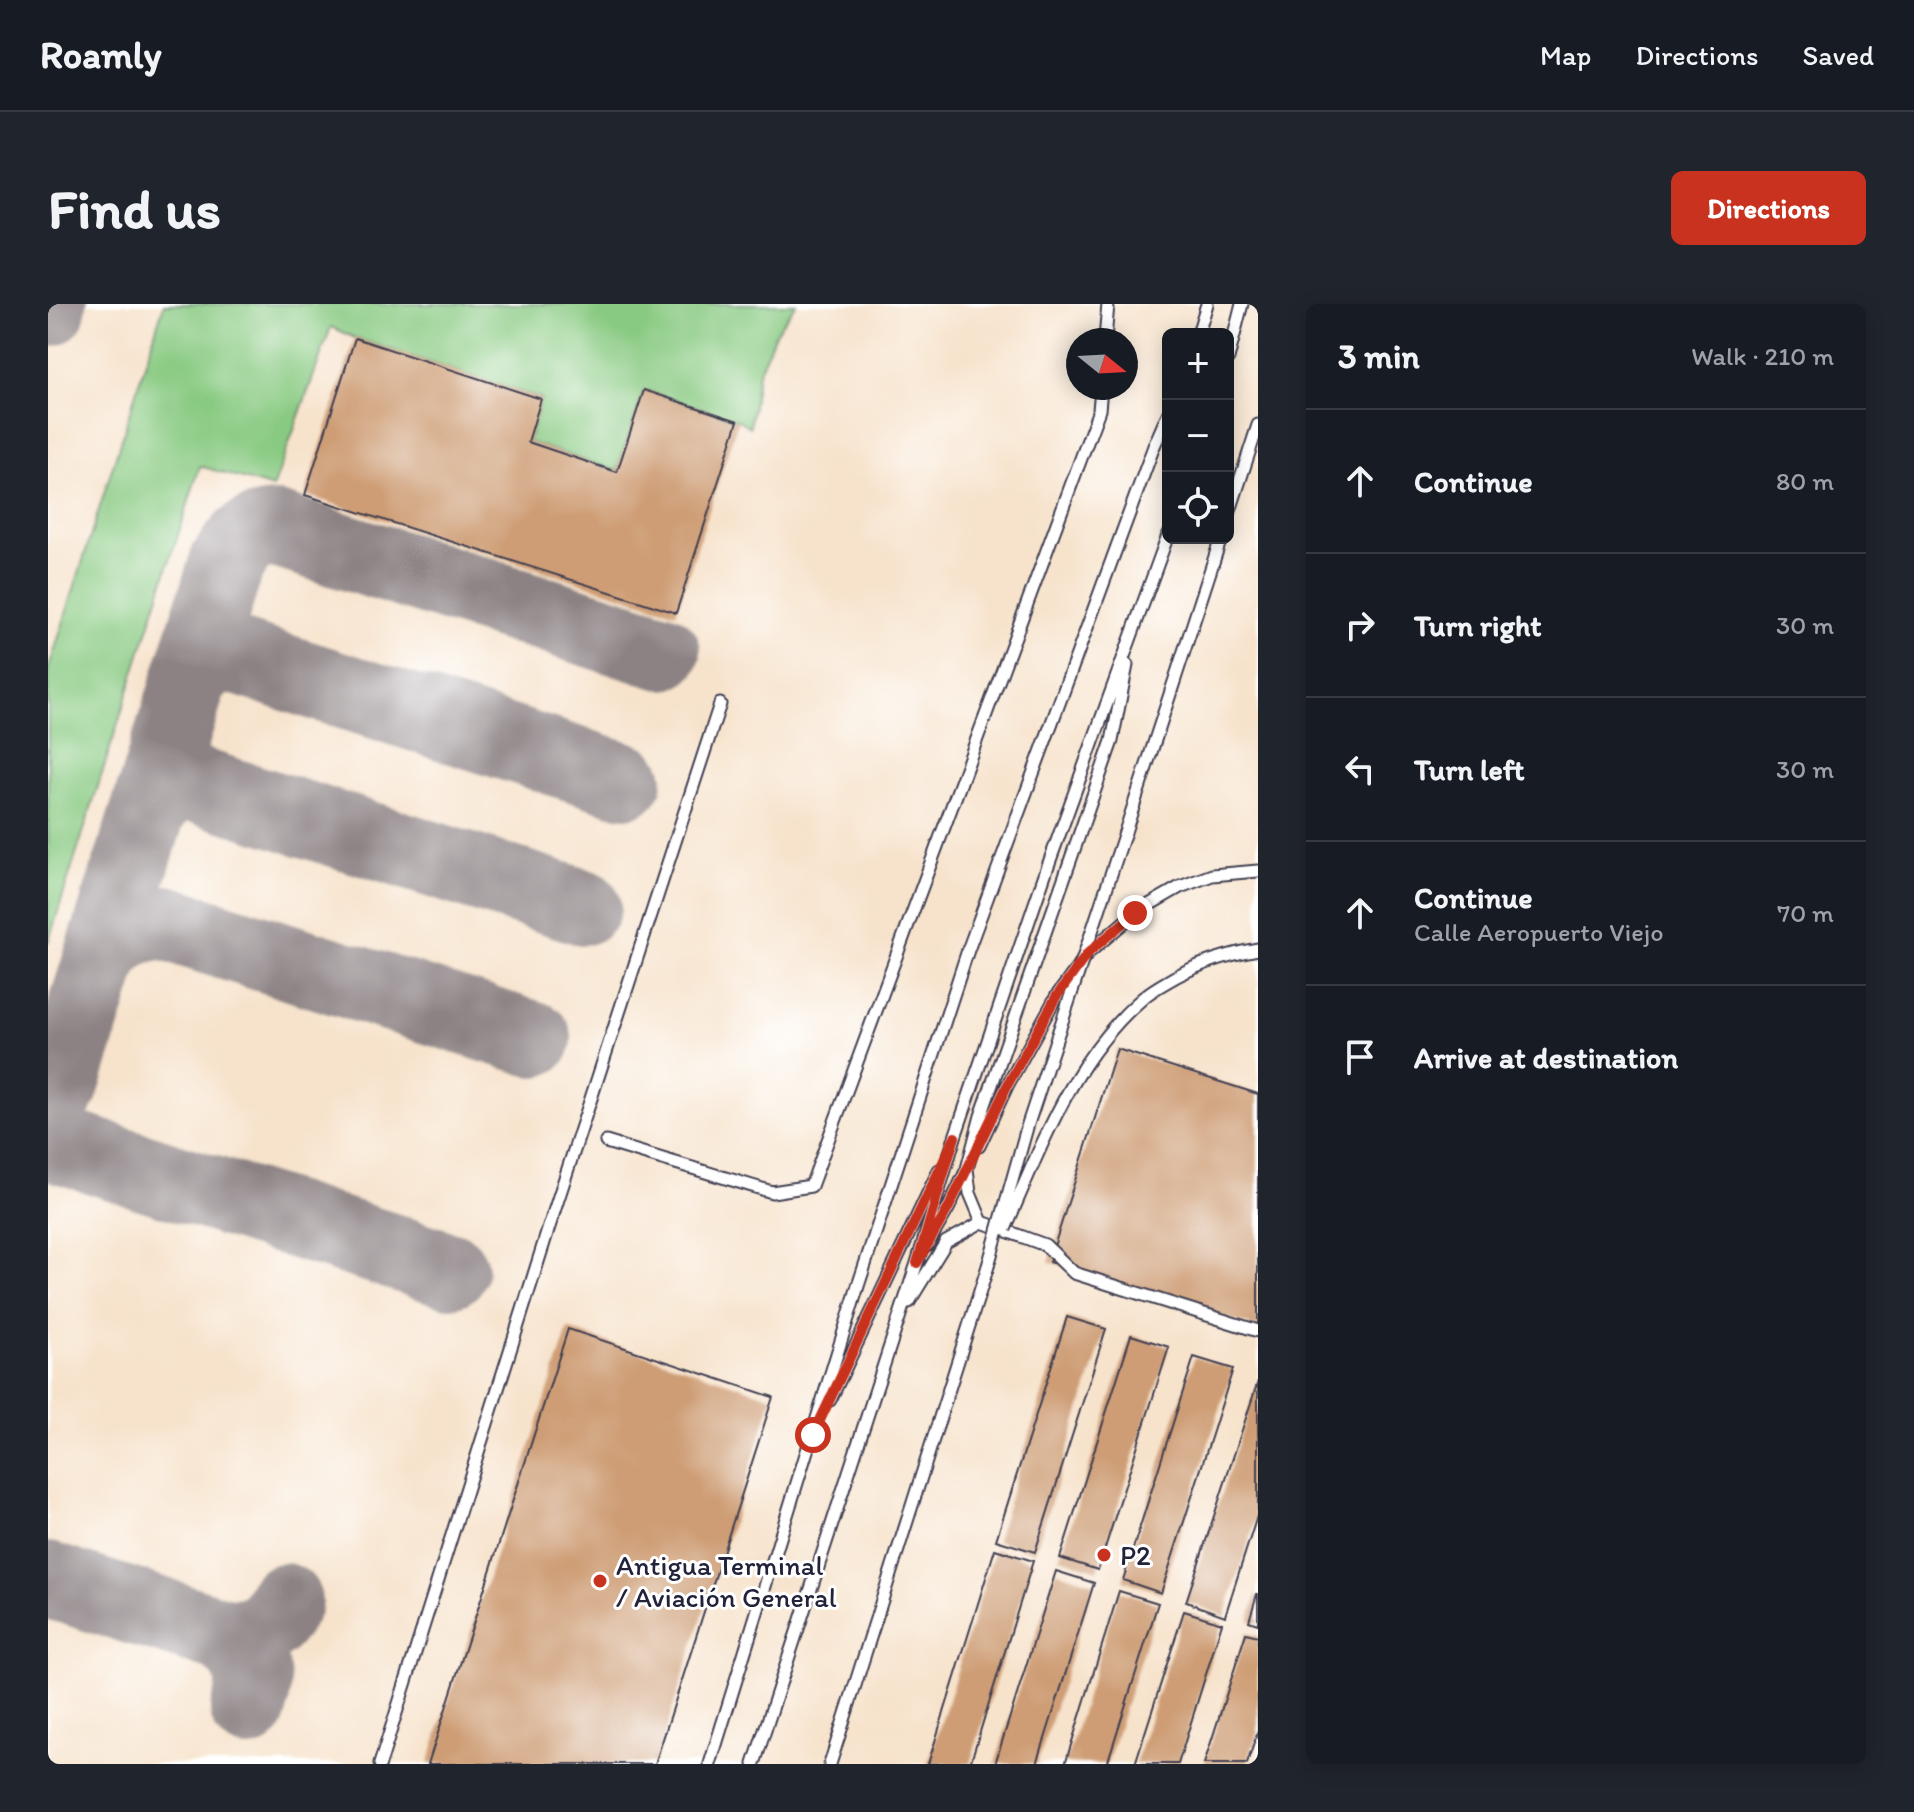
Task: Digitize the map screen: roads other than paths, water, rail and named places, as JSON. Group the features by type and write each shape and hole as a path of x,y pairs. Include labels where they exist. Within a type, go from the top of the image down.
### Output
{"lane":[{"path":"1106,328 1108,304"},
{"path":"1200,328 1207,304"},
{"path":"1234,335 1242,304"},
{"path":"606,1142 772,1192 811,1186 1099,410 1100,400"},
{"path":"1234,499 1258,425"},
{"path":"710,1764 858,1286 968,950 1162,428"},
{"path":"754,1763 955,1137 1045,874 1165,544"},
{"path":"830,1764 988,1266 1028,1124 1219,544"},
{"path":"1134,629 1112,741 981,1116 967,1169 970,1193 982,1222 1045,1245 1074,1273 1258,1331"},
{"path":"380,1764 547,1233 720,704"},
{"path":"917,1263 948,1209 1007,1086 1056,997 1088,953 1135,913 1180,887 1212,875 1258,871"},
{"path":"988,1266 1050,1125 1095,1050 1132,1008 1175,977 1213,960 1258,949"},
{"path":"813,1435 955,1137"},
{"path":"897,1320 946,1242 982,1222"}],"place":[{"name":"P2","path":"1104,1555"},
{"name":"Antigua Terminal / Aviación General","path":"600,1581"}]}
